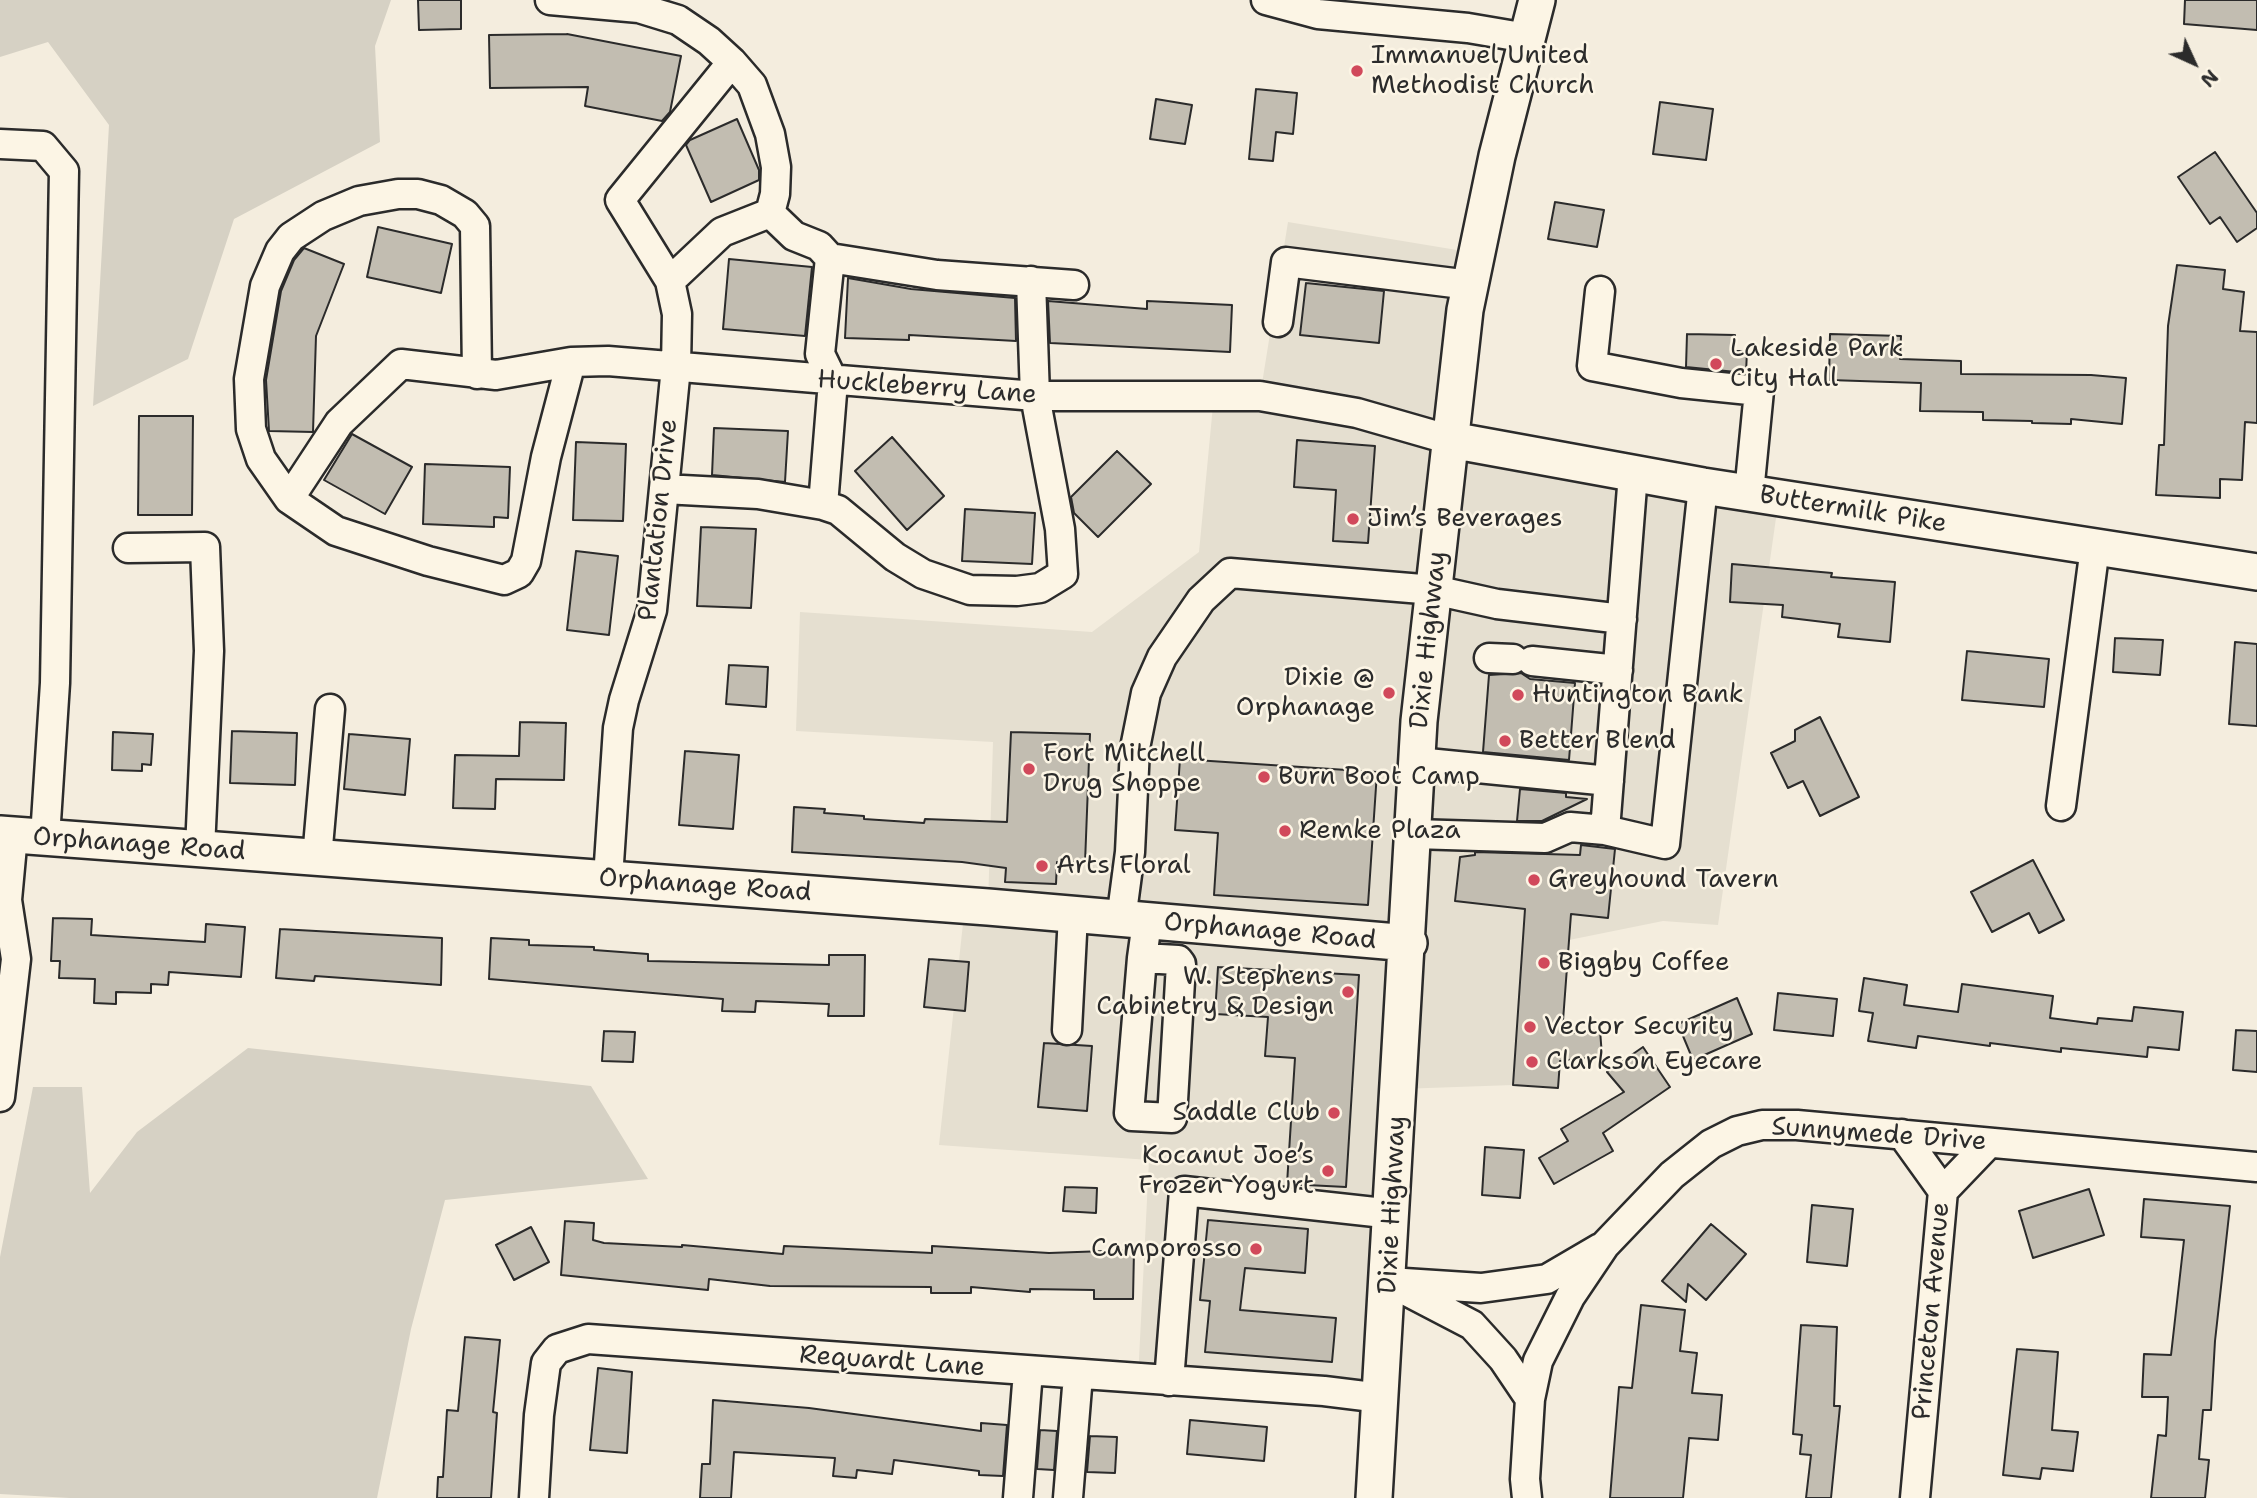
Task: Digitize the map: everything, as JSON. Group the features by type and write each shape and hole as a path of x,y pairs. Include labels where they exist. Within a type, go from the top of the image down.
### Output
{"main road":[{"name":"Dixie Highway","path":"1374,1498 1409,943 1417,762 1434,590 1470,285 1497,156 1537,0"},
{"name":"Buttermilk Pike","path":"1451,440 1703,486 2257,572"},
{"name":"Orphanage Road","path":"19,836 608,878 1409,943"}],"street":[{"path":"550,0 639,8 678,20 709,40 732,62 752,85 770,134 776,167 775,194 770,213"},
{"path":"1266,0 1318,14 1468,28 1527,38"},
{"path":"732,62 620,200 670,281 722,232 770,213"},
{"path":"0,145 43,145 64,171 55,684 19,836 7,900 16,959 0,1097"},
{"path":"477,374 475,226 465,214 442,200 418,194 398,194 359,201 313,223 291,237 280,251 265,286 249,379 251,429 261,459 289,499 336,531 428,561 504,580 519,573 526,561 546,457 571,362"},
{"path":"770,213 794,236 819,246 830,258 937,275 1074,285"},
{"path":"822,505 833,381 820,354 830,258"},
{"path":"1278,322 1286,262 1470,285"},
{"name":"Plantation Drive","path":"608,878 618,728 652,610 676,367 677,314 670,281"},
{"path":"664,489 758,495 822,505 838,510 895,557 923,575 970,590 1017,592 1041,588 1063,574 1060,529 1035,396 1031,281"},
{"path":"1600,291 1592,366 1681,383 1759,391 1749,493"},
{"name":"Huckleberry Lane","path":"289,499 339,423 401,364 496,376 571,362 608,361 1035,396 1260,396 1357,413 1451,440"},
{"path":"1605,830 1633,474"},
{"path":"1414,834 1545,838 1570,827 1605,830 1665,844 1703,486"},
{"path":"128,548 205,547 209,651 200,849"},
{"path":"2061,806 2095,547"},
{"path":"1142,958 1178,960 1181,964 1172,1118 1132,1116 1129,1113 1142,958 1134,921 1130,852 1135,748 1146,693 1162,657 1201,600 1230,573 1434,590 1497,604 1622,619"},
{"path":"1511,659 1618,670"},
{"path":"317,858 330,709"},
{"path":"1417,762 1609,780"},
{"path":"1067,1030 1073,915"},
{"name":"Sunnymede Drive","path":"1527,1498 1525,1479 1530,1399 1538,1361 1550,1332 1605,1245 1672,1175 1712,1144 1737,1131 1762,1125 1797,1125 2257,1167"},
{"path":"1902,1135 1943,1191"},
{"name":"Princeton Avenue","path":"1915,1498 1943,1191 1989,1143"},
{"path":"1169,1381 1184,1191 1393,1214"},
{"path":"1389,1282 1481,1288 1547,1279 1605,1245"},
{"path":"1389,1282 1472,1325 1503,1359 1530,1399"},
{"name":"Requardt Lane","path":"534,1498 539,1415 546,1363 558,1349 569,1342 589,1339 1381,1398"},
{"path":"1018,1498 1028,1371"},
{"path":"1068,1498 1078,1375"}],"shaded area":[{"path":"0,0 391,0 375,46 380,142 234,219 188,359 93,406 109,125 48,42 0,57"},
{"path":"1288,222 1475,253 1451,440 1779,497 1718,925 1663,921 1569,940 1558,1088 1513,1085 1400,1089 1381,1398 1138,1379 1149,1160 939,1145 965,905 988,906 993,742 796,731 800,612 1092,632 1199,552 1214,395 1260,396"},
{"path":"248,1048 591,1086 648,1179 445,1200 411,1329 377,1498 70,1498 0,1494 0,1257 33,1087 82,1087 90,1193 137,1132"}],"building":[{"path":"418,0 461,0 461,29 419,30"},
{"path":"2185,0 2257,0 2257,30 2184,24"},
{"path":"567,34 681,56 670,112 662,121 585,106 588,87 490,88 489,35"},
{"path":"1256,89 1297,93 1293,134 1276,132 1273,161 1249,159"},
{"path":"1156,99 1192,105 1185,144 1150,139"},
{"path":"1660,102 1713,109 1706,160 1653,154"},
{"path":"737,119 759,170 759,180 711,202 686,145 690,140"},
{"path":"2215,152 2257,213 2257,228 2237,242 2220,217 2210,224 2178,177"},
{"path":"1555,202 1604,210 1597,247 1548,239"},
{"path":"378,227 452,244 441,293 367,277"},
{"path":"304,248 344,264 316,336 313,432 269,431 266,380 281,291 294,260"},
{"path":"729,259 812,267 805,336 723,329"},
{"path":"2177,265 2225,270 2223,289 2244,292 2240,331 2257,332 2257,423 2245,422 2242,480 2220,479 2220,498 2156,495 2159,445 2164,445 2168,326"},
{"path":"848,278 911,289 1015,298 1016,341 909,335 909,340 845,338"},
{"path":"1306,283 1384,291 1379,343 1300,335"},
{"path":"1048,301 1147,309 1147,301 1232,305 1230,352 1050,343"},
{"name":"Lakeside Park City Hall","path":"1687,334 1735,335 1734,351 1747,351 1746,373 1686,367"},
{"path":"1830,334 1901,336 1900,359 1961,361 1961,374 2091,375 2126,378 2122,424 2071,419 2071,424 1983,420 1983,412 1920,411 1921,383 1829,380"},
{"path":"139,416 193,416 192,515 138,515"},
{"path":"714,428 788,431 785,482 712,475"},
{"path":"352,434 412,467 385,514 324,480"},
{"path":"892,437 944,496 907,530 855,471"},
{"path":"1297,440 1375,446 1368,543 1333,541 1336,490 1294,487"},
{"path":"576,442 626,444 623,521 573,520"},
{"path":"1117,451 1151,484 1098,537 1074,513 1071,497"},
{"path":"425,464 510,467 508,518 494,517 494,527 423,524"},
{"path":"965,509 1035,513 1032,564 962,561"},
{"path":"701,527 756,529 751,608 697,606"},
{"path":"576,551 618,556 609,635 567,630"},
{"path":"1732,564 1895,582 1890,642 1838,637 1840,624 1782,617 1783,605 1730,602"},
{"path":"2115,638 2163,640 2160,675 2113,672"},
{"path":"2235,642 2257,644 2257,726 2229,724"},
{"path":"1967,651 2049,659 2044,707 1962,700"},
{"path":"729,665 768,667 766,707 726,704"},
{"path":"1521,673 1530,679 1575,683 1569,760 1483,752 1489,675"},
{"path":"1820,717 1859,797 1820,816 1803,781 1788,788 1771,753 1795,741 1795,730"},
{"path":"520,722 566,723 564,780 496,779 495,809 453,808 455,755 519,756"},
{"path":"232,731 297,733 295,785 230,783"},
{"path":"113,732 153,734 151,765 142,764 142,771 112,770"},
{"path":"1011,732 1090,734 1085,863 1057,862 1056,884 1005,882 1006,868 962,862 792,852 794,807 825,809 824,813 864,816 864,819 924,823 925,819 1007,822"},
{"path":"349,734 410,739 405,795 344,789"},
{"path":"685,751 739,755 733,829 679,825"},
{"name":"Remke Plaza","path":"1180,759 1377,772 1368,905 1214,895 1218,833 1175,830"},
{"path":"1520,789 1566,793 1566,797 1587,799 1542,821 1517,821"},
{"path":"1581,845 1615,849 1608,918 1571,914 1562,1034 1600,1030 1602,1056 1560,1061 1558,1088 1513,1085 1525,909 1455,901 1460,857 1475,855 1475,852 1580,855"},
{"path":"2033,860 2064,920 2039,933 2029,913 1992,932 1971,892"},
{"path":"53,918 92,919 91,935 205,942 206,924 245,927 241,977 169,972 168,985 151,984 151,993 116,992 116,1004 94,1003 95,979 59,978 60,961 51,961"},
{"path":"280,929 442,938 441,985 315,976 314,981 276,978"},
{"path":"491,938 529,940 529,945 594,947 594,950 648,954 648,961 829,965 829,955 865,955 864,1016 828,1016 829,1004 756,1001 755,1012 722,1011 723,999 489,979"},
{"path":"929,959 969,962 965,1011 924,1007"},
{"path":"1218,967 1359,975 1346,1187 1287,1184 1295,1058 1265,1056 1268,1017 1215,1014"},
{"path":"1864,978 1907,985 1904,1005 1958,1012 1962,984 2053,996 2050,1018 2097,1024 2098,1018 2132,1021 2134,1007 2183,1012 2179,1050 2148,1047 2147,1057 2061,1048 2061,1052 1990,1043 1990,1046 1918,1036 1916,1048 1868,1041 1873,1013 1859,1011"},
{"path":"1778,993 1837,999 1833,1036 1774,1030"},
{"path":"1737,998 1752,1034 1693,1060 1678,1024"},
{"path":"2236,1030 2257,1031 2257,1072 2233,1070"},
{"path":"604,1031 635,1032 633,1062 602,1061"},
{"path":"1044,1043 1092,1046 1087,1111 1038,1107"},
{"path":"1643,1047 1670,1087 1603,1133 1613,1151 1554,1184 1539,1158 1568,1141 1561,1129 1624,1092 1607,1072"},
{"path":"1485,1147 1524,1150 1520,1198 1482,1195"},
{"path":"1065,1187 1097,1188 1096,1213 1063,1211"},
{"path":"2089,1189 2104,1235 2033,1258 2019,1211"},
{"path":"2144,1199 2230,1206 2215,1341 2211,1410 2203,1410 2199,1459 2209,1460 2205,1498 2151,1498 2158,1435 2166,1436 2168,1397 2142,1397 2144,1354 2171,1355 2184,1240 2141,1237"},
{"path":"1812,1205 1853,1209 1847,1266 1807,1262"},
{"path":"1208,1220 1308,1229 1305,1273 1245,1268 1240,1310 1336,1318 1332,1362 1205,1352 1210,1301 1200,1300"},
{"path":"565,1221 594,1223 593,1240 604,1243 682,1245 783,1254 784,1246 932,1253 932,1246 1049,1253 1134,1250 1133,1299 1094,1299 1094,1290 1030,1289 1030,1292 971,1287 971,1293 931,1293 931,1287 770,1286 709,1279 708,1290 561,1275"},
{"path":"1711,1224 1746,1254 1706,1300 1688,1284 1686,1302 1662,1281"},
{"path":"531,1227 549,1262 514,1280 496,1245"},
{"path":"1641,1305 1685,1310 1680,1351 1697,1353 1692,1393 1722,1395 1718,1440 1689,1438 1683,1498 1610,1498 1619,1387 1632,1388"},
{"path":"1801,1325 1837,1327 1834,1406 1840,1406 1831,1498 1806,1498 1811,1455 1800,1454 1802,1435 1793,1434"},
{"path":"465,1337 500,1340 493,1412 497,1413 491,1498 437,1498 438,1477 443,1477 447,1410 458,1411"},
{"path":"2017,1349 2058,1352 2052,1430 2078,1432 2073,1471 2042,1468 2040,1479 2003,1475"},
{"path":"598,1368 632,1372 627,1453 590,1450"},
{"path":"713,1400 809,1408 981,1431 981,1423 1007,1425 1003,1476 979,1475 979,1471 894,1460 892,1474 857,1470 856,1478 833,1476 835,1458 734,1452 731,1498 700,1498 702,1464 710,1464"},
{"path":"1190,1420 1267,1427 1264,1461 1187,1454"},
{"path":"1040,1430 1057,1431 1054,1470 1037,1469"},
{"path":"1090,1436 1117,1437 1115,1473 1087,1472"}],"place":[{"name":"Immanuel United Methodist Church","path":"1357,71"},
{"name":"Lakeside Park City Hall","path":"1716,364"},
{"name":"Jim’s Beverages","path":"1353,519"},
{"name":"Dixie @ Orphanage","path":"1389,693"},
{"name":"Huntington Bank","path":"1518,695"},
{"name":"Better Blend","path":"1505,741"},
{"name":"Fort Mitchell Drug Shoppe","path":"1029,769"},
{"name":"Burn Boot Camp","path":"1264,777"},
{"name":"Remke Plaza","path":"1285,831"},
{"name":"Arts Floral","path":"1042,866"},
{"name":"Greyhound Tavern","path":"1534,880"},
{"name":"Biggby Coffee","path":"1544,963"},
{"name":"W. Stephens Cabinetry & Design","path":"1348,992"},
{"name":"Vector Security","path":"1530,1027"},
{"name":"Clarkson Eyecare","path":"1532,1062"},
{"name":"Saddle Club","path":"1334,1113"},
{"name":"Kocanut Joe’s Frozen Yogurt","path":"1328,1171"},
{"name":"Camporosso","path":"1256,1249"}]}
